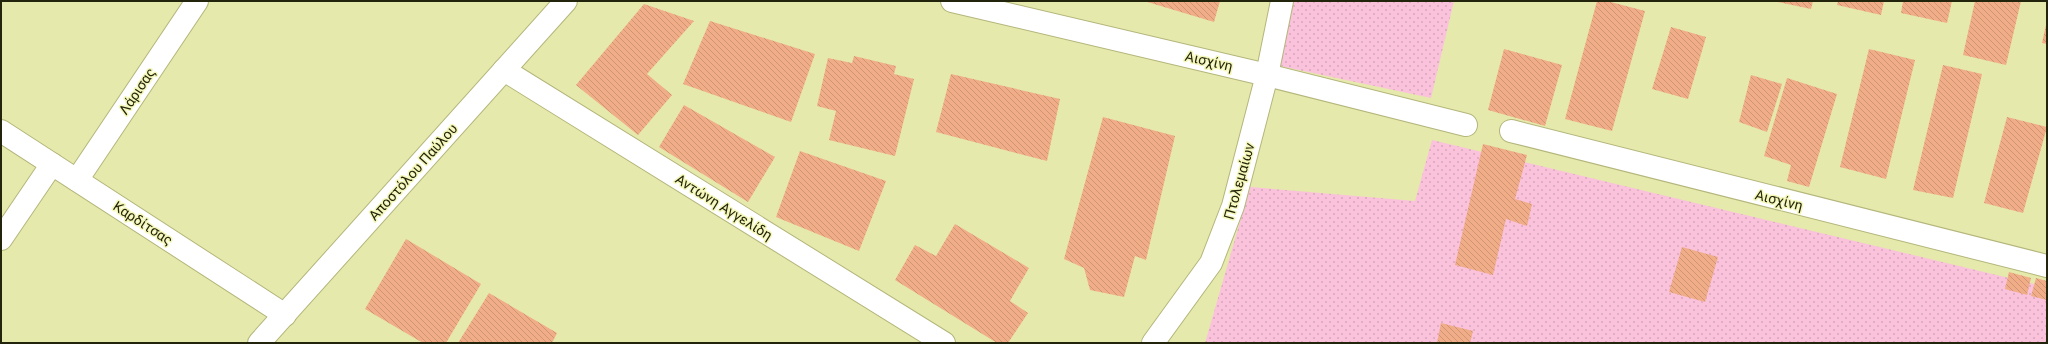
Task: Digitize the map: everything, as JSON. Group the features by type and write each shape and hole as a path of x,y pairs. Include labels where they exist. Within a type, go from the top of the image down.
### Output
{"street":[{"name":"Λάρισας","path":"77,180 197,1"},
{"name":"Αποστόλου Παύλου","path":"266,341 285,315 566,1"},
{"name":"Αισχίνη","path":"952,1 1268,75 1466,125"},
{"name":"Πτολεμαίων","path":"1153,343 1211,263 1233,206 1268,75 1282,1"},
{"name":"Αντώνη Αγγελίδη","path":"504,70 944,343"},
{"name":"Καρδίτσας","path":"1,131 285,315"},
{"name":"Αισχίνη","path":"1511,131 2047,266"},
{"path":"1,239 52,164"}],"shaded area":[{"path":"1289,1 1454,1 1431,98 1275,65"},
{"path":"1432,140 2047,287 2047,343 1205,343 1250,187 1415,201"}],"building":[{"path":"1144,1 1220,1 1214,22"},
{"path":"1597,1 1607,1 1645,11 1612,131 1565,119"},
{"path":"1773,1 1813,1 1811,9"},
{"path":"1838,1 1884,1 1881,15 1837,5"},
{"path":"1903,1 1952,1 1947,23 1901,13"},
{"path":"1975,1 2021,1 2006,65 1963,55"},
{"path":"644,4 694,21 647,74 672,95 638,135 576,85"},
{"path":"710,21 815,54 791,122 683,84"},
{"path":"2047,25 2047,44 2042,43"},
{"path":"1671,27 1706,37 1688,99 1652,89"},
{"path":"1504,49 1562,65 1545,126 1488,110"},
{"path":"1869,49 1915,60 1886,179 1840,167"},
{"path":"854,56 896,66 894,74 914,79 895,156 829,140 836,111 817,106 828,58 852,63"},
{"path":"1943,65 1982,74 1953,198 1913,190"},
{"path":"951,74 1060,99 1047,161 936,132"},
{"path":"1751,75 1782,84 1767,132 1739,122"},
{"path":"1787,78 1837,94 1809,187 1787,181 1791,165 1764,156"},
{"path":"684,105 775,157 748,202 659,147"},
{"path":"1103,117 1175,136 1146,260 1135,256 1124,297 1090,290 1084,268 1064,259"},
{"path":"2007,117 2047,127 2023,213 1984,203"},
{"path":"1483,144 1527,155 1515,199 1532,204 1527,226 1506,219 1493,275 1455,265"},
{"path":"800,151 886,181 859,251 776,217"},
{"path":"955,224 1029,268 1010,301 1028,313 1008,343 997,343 895,280 915,245 936,256"},
{"path":"406,239 481,284 446,343 423,343 365,309"},
{"path":"1682,247 1718,257 1705,302 1669,292"},
{"path":"2009,272 2031,278 2027,295 2005,289"},
{"path":"2036,278 2047,281 2047,300 2031,296"},
{"path":"489,293 557,333 552,343 458,343"},
{"path":"1441,323 1473,331 1470,343 1437,343"}]}
